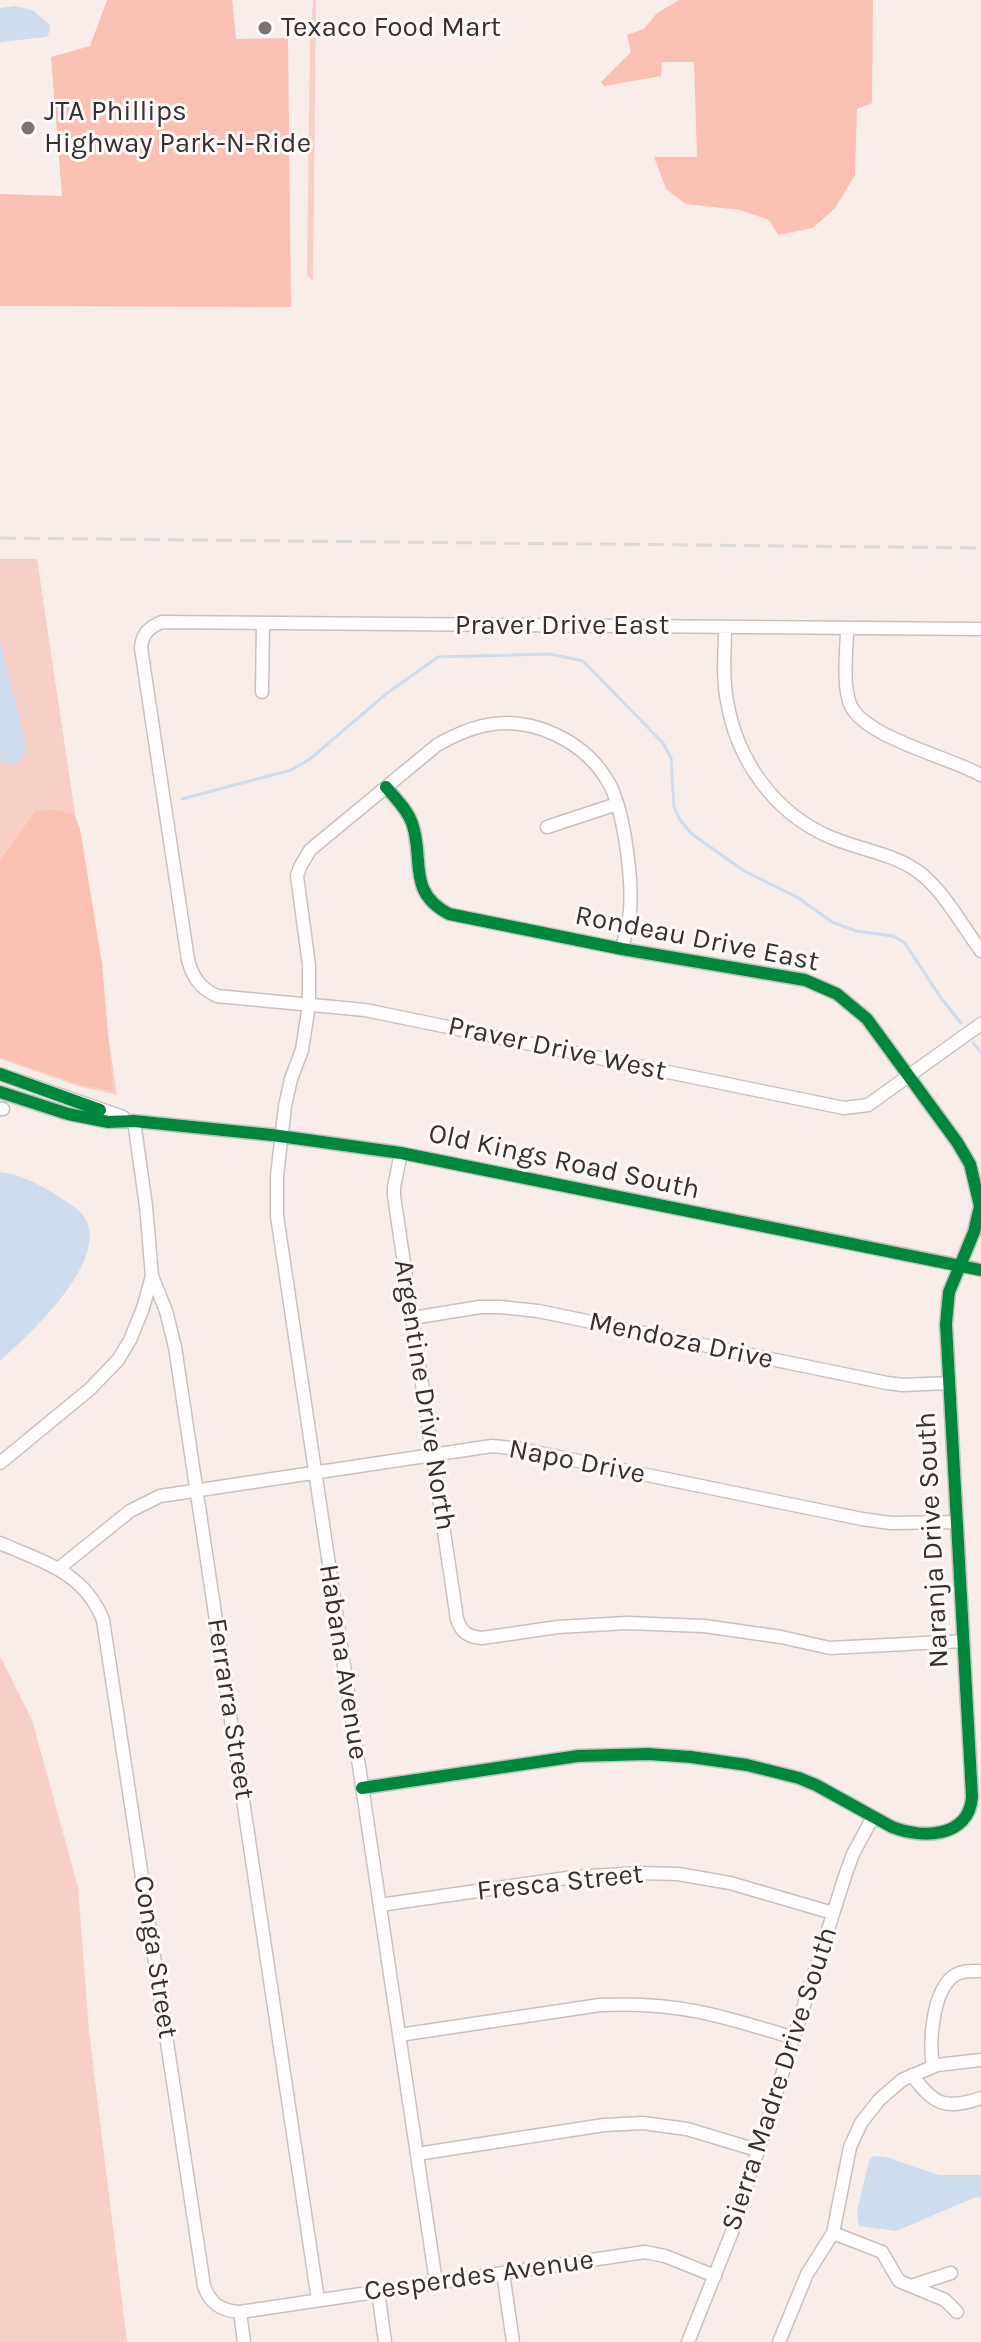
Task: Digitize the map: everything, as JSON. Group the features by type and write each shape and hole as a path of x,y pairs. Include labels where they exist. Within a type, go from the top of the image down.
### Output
{"street":[{"name":"Praver Drive East","path":"198,984 188,960 141,648 146,631 153,625 162,622 981,629"},
{"path":"262,692 263,623"},
{"path":"725,627 726,699 739,744 756,776 789,812 817,831 898,860 928,879 981,951"},
{"path":"847,628 847,690 856,715 875,729 981,775"},
{"path":"386,787 437,745 482,726 509,723 541,728 574,745 600,770 610,785 622,819 630,899 622,949"},
{"name":"Rondeau Drive East","path":"386,787 413,824 422,887 431,902 449,914 622,949 805,980 837,994 867,1019 970,1164 980,1206 974,1232 959,1267"},
{"name":"Habana Avenue","path":"386,787 310,850 300,867 297,884 309,965 309,1005 302,1050 291,1079 282,1136 277,1176 277,1216 436,2282"},
{"path":"547,827 617,804"},
{"name":"Praver Drive West","path":"198,984 217,996 365,1010 844,1108 868,1105 981,1024"},
{"name":"Old Kings Road South","path":"0,1074 134,1121"},
{"name":"Old Kings Road South","path":"0,1092 68,1114 108,1122 134,1121 282,1136 401,1153 981,1270"},
{"name":"Ferrarra Street","path":"134,1121 152,1276 166,1311 175,1347 318,2300"},
{"name":"Argentine Drive North","path":"401,1153 394,1196 457,1619 467,1635 482,1638 558,1627 627,1623 704,1626 781,1637 830,1648 963,1641"},
{"name":"Naranja Drive South","path":"873,1817 904,1832 948,1832 964,1821 972,1797 946,1307 959,1267"},
{"path":"0,1463 107,1374 130,1340 152,1276"},
{"name":"Mendoza Drive","path":"412,1318 480,1307 538,1311 887,1383 949,1383"},
{"name":"Napo Drive","path":"58,1569 130,1511 160,1496 480,1447 507,1447 862,1519 891,1523 957,1522"},
{"name":"Conga Street","path":"0,1543 58,1569 79,1583 93,1598 106,1632 204,2286 207,2295 220,2308 240,2312"},
{"path":"362,1788 578,1756 648,1754 747,1765 799,1778 873,1817"},
{"name":"Sierra Madre Drive South","path":"688,2342 732,2232 853,1854 873,1817"},
{"name":"Fresca Street","path":"380,1905 574,1877 640,1873 678,1874 730,1883 833,1913"},
{"path":"933,2066 931,2022 946,1984 966,1971 981,1971"},
{"path":"399,2035 600,2005 628,2004 704,2011 794,2038"},
{"path":"779,2342 807,2274 833,2233 850,2147 861,2123 879,2100 902,2080 933,2066 981,2060"},
{"path":"912,2075 927,2096 939,2101 954,2104 981,2098"},
{"path":"417,2154 621,2123 672,2126 757,2150"},
{"path":"833,2233 882,2252 899,2281 945,2300 957,2312"},
{"name":"Cesperdes Avenue","path":"240,2312 645,2252 665,2256 715,2276"},
{"path":"503,2273 513,2342"},
{"path":"911,2286 951,2273"},
{"path":"378,2291 385,2342"},
{"path":"240,2312 244,2342"}],"shaded area":[{"path":"107,0 232,0 236,39 288,38 291,307 0,306 0,194 62,196 51,57 90,46"},
{"path":"313,0 316,0 313,281 307,275"},
{"path":"679,0 873,0 872,103 857,109 855,175 835,208 813,228 778,235 769,220 740,210 686,204 666,189 654,157 697,157 694,62 662,62 661,76 604,86 601,82 631,52 627,35 644,29 657,13"},
{"path":"0,559 37,559 117,1095 78,1086 0,1059"},
{"path":"50,809 74,814 80,829 102,963 113,1091 79,1084 0,1057 0,860 35,812"},
{"path":"0,1656 32,1720 78,1887 89,2031 127,2342 0,2342"}],"water":[{"path":"16,6 34,11 50,25 47,37 0,42 0,8"},
{"path":"0,640 27,748 20,761 13,764 0,761"},
{"path":"0,1172 32,1182 73,1206 82,1214 89,1231 87,1251 64,1294 0,1361"},
{"path":"873,2156 886,2157 939,2175 981,2175 981,2198 976,2197 896,2231 859,2226 857,2211 869,2161"}],"waterway":[{"path":"182,799 291,770 310,759 386,694 438,657 550,654 583,661 663,743 671,758 674,807 692,834 744,871 797,897 832,922 856,931 893,936 904,942 961,1023"},
{"path":"973,1043 981,1053"}],"railway":[{"path":"0,538 981,548"}],"cycle path":[{"path":"362,1788 578,1756 648,1754 747,1765 799,1778 892,1827 917,1833 930,1834 953,1828 969,1811 972,1797 946,1324 949,1292 974,1232 980,1206 970,1164 867,1019 837,994 805,980 622,949 449,914 436,905 422,885 412,823 386,787"},
{"path":"0,1074 100,1110"},
{"path":"0,1092 68,1114 108,1122 134,1121 272,1135 401,1153 981,1270"}],"place":[{"name":"Texaco Food Mart","path":"265,28"},
{"name":"JTA Phillips Highway Park-N-Ride","path":"28,128"}]}
